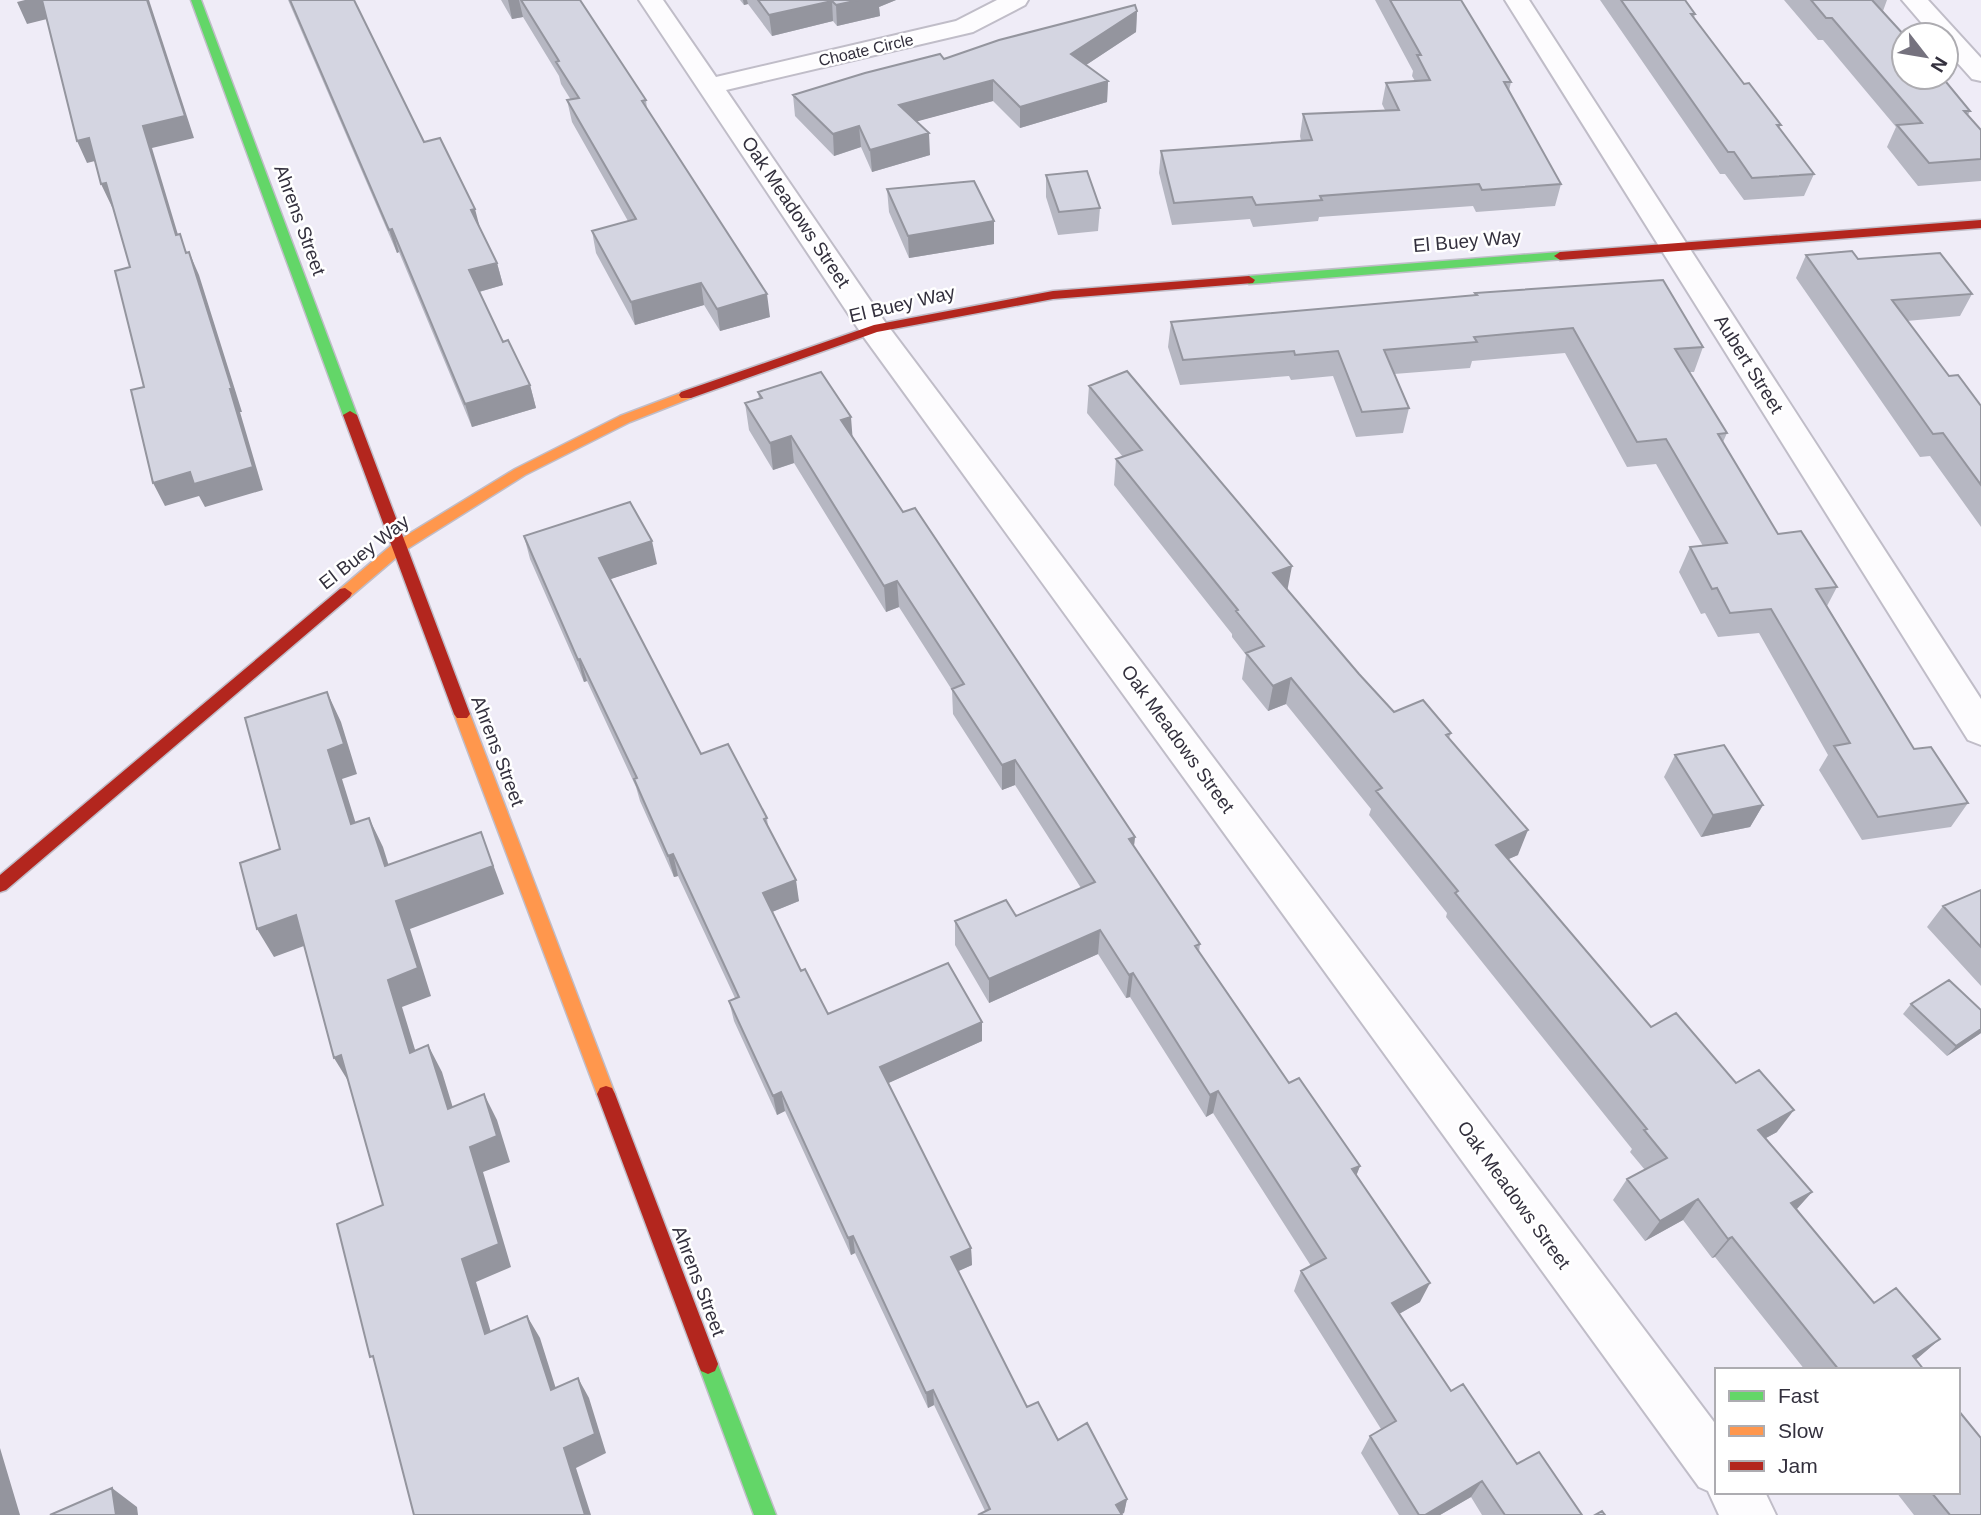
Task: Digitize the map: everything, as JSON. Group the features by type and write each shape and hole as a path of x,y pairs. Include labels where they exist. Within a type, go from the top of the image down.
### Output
{"street":[{"name":"Ahrens Street","path":"196,0 399,547 765,1515"},
{"name":"Oak Meadows Street","path":"651,0 874,328 1715,1466"},
{"name":"Choate Circle","path":"711,86 964,27 1016,0"},
{"name":"Aubert Street","path":"1517,0 1981,730"},
{"path":"1913,0 1981,72"},
{"name":"El Buey Way","path":"0,885 399,547 520,472 625,419 723,380 874,328 1053,295 1981,224"},
{"path":"1735,1494 1751,1515"}],"building":[{"path":"42,0 147,0 185,116 143,126 176,235 180,234 186,253 189,252 232,389 253,467 194,484 190,472 153,483 131,390 144,387 115,271 130,267 106,183 101,184 89,138 77,141"},
{"path":"290,0 354,0 424,142 440,138 475,209 471,210 497,263 469,270 503,342 508,340 530,385 465,404 392,229 389,230"},
{"path":"521,0 580,0 767,294 717,309 701,283 631,302 592,231 636,219 567,100 579,98"},
{"path":"758,0 859,0 836,5 832,1 769,15"},
{"path":"1390,0 1461,0 1511,82 1504,82 1561,184 1482,190 1479,184 1320,196 1322,200 1256,205 1252,197 1174,203 1161,151 1312,140 1303,114 1399,110 1386,83 1430,80 1417,55 1421,55"},
{"path":"1621,0 1685,0 1695,14 1691,14 1744,84 1749,83 1814,174 1752,178 1734,152 1728,152"},
{"path":"1811,0 1872,0 1891,21 1890,86 1832,18 1826,18"},
{"path":"1135,5 1137,11 1071,54 1108,81 1020,107 993,80 899,105 929,133 870,150 859,126 833,134 793,95 940,54 944,59 999,40"},
{"path":"1895,91 1954,91 1970,111 1964,111 1981,130 1981,159 1929,163 1897,125 1922,123"},
{"path":"1087,171 1100,208 1059,212 1046,175"},
{"path":"974,181 994,221 908,236 887,189"},
{"path":"1852,251 1858,259 1940,253 1972,294 1892,300 1949,376 1958,375 1981,406 1981,485 1943,433 1933,434 1806,255"},
{"path":"1663,280 1703,347 1675,349 1727,433 1718,434 1778,534 1801,531 1837,587 1816,589 1914,749 1931,747 1968,803 1878,817 1834,746 1850,743 1771,609 1730,613 1717,588 1712,589 1690,547 1727,543 1666,439 1637,442 1573,328 1474,337 1477,342 1384,350 1409,408 1362,412 1338,351 1295,355 1294,351 1183,360 1171,322 1477,295 1475,293"},
{"path":"1127,371 1292,566 1273,573 1359,674 1394,712 1423,700 1451,733 1446,735 1528,830 1496,845 1651,1027 1676,1013 1736,1083 1759,1070 1794,1110 1758,1130 1812,1192 1791,1203 1874,1303 1896,1288 1940,1339 1913,1356 1922,1368 1837,1368 1732,1237 1728,1239 1698,1199 1660,1221 1627,1179 1667,1158 1644,1130 1647,1129 1455,893 1458,891 1376,791 1382,788 1291,678 1273,686 1246,653 1264,646 1116,459 1142,450 1089,386"},
{"path":"821,372 851,417 841,420 903,512 915,508 1135,837 1129,839 1200,944 1195,946 1289,1083 1299,1078 1360,1166 1352,1169 1430,1283 1392,1303 1451,1391 1463,1384 1517,1464 1539,1452 1582,1515 1505,1515 1482,1481 1425,1515 1419,1515 1370,1436 1396,1421 1301,1271 1326,1258 1218,1091 1210,1095 1133,973 1129,975 1100,930 989,979 955,921 1006,900 1016,916 1095,882 1015,760 1002,765 952,689 964,684 897,581 884,586 791,436 770,443 745,403 762,398 758,392"},
{"path":"630,502 652,541 599,558 701,754 728,744 767,818 764,819 796,880 763,893 801,971 805,969 828,1014 948,963 982,1022 880,1067 971,1248 951,1257 1027,1407 1038,1402 1058,1440 1087,1423 1127,1499 1116,1505 1122,1515 978,1515 990,1509 933,1390 926,1393 853,1236 848,1238 781,1092 773,1096 729,1001 739,997 673,854 668,856 634,779 637,778 580,659 578,660 524,536"},
{"path":"327,692 344,744 328,750 351,824 369,818 385,866 481,832 493,866 396,901 418,968 388,980 410,1053 428,1045 448,1109 484,1094 497,1136 470,1147 499,1244 462,1259 485,1334 527,1316 551,1390 578,1378 595,1434 564,1448 585,1515 414,1515 373,1356 370,1357 337,1224 383,1205 341,1055 334,1058 296,915 257,929 240,863 280,849 245,718"},
{"path":"1724,745 1763,805 1713,815 1675,755"},
{"path":"1981,890 1981,947 1943,906"},
{"path":"1949,980 1981,1010 1981,1029 1956,1046 1911,1004"},
{"path":"1960,1412 1981,1438 1981,1515 1950,1515 1933,1494 1960,1494"},
{"path":"112,1488 116,1515 50,1515"}],"traffic: fast":[{"path":"196,0 350,415"},
{"path":"1249,280 1560,256"},
{"path":"708,1364 765,1515"}],"traffic: slow":[{"path":"345,593 399,547 520,472 625,419 686,395"},
{"path":"462,714 606,1094"}],"traffic: jam":[{"path":"1560,256 1981,224"},
{"path":"686,395 874,329 1053,295 1249,280"},
{"path":"350,415 462,714"},
{"path":"0,885 345,593"},
{"path":"606,1094 708,1364"}]}
